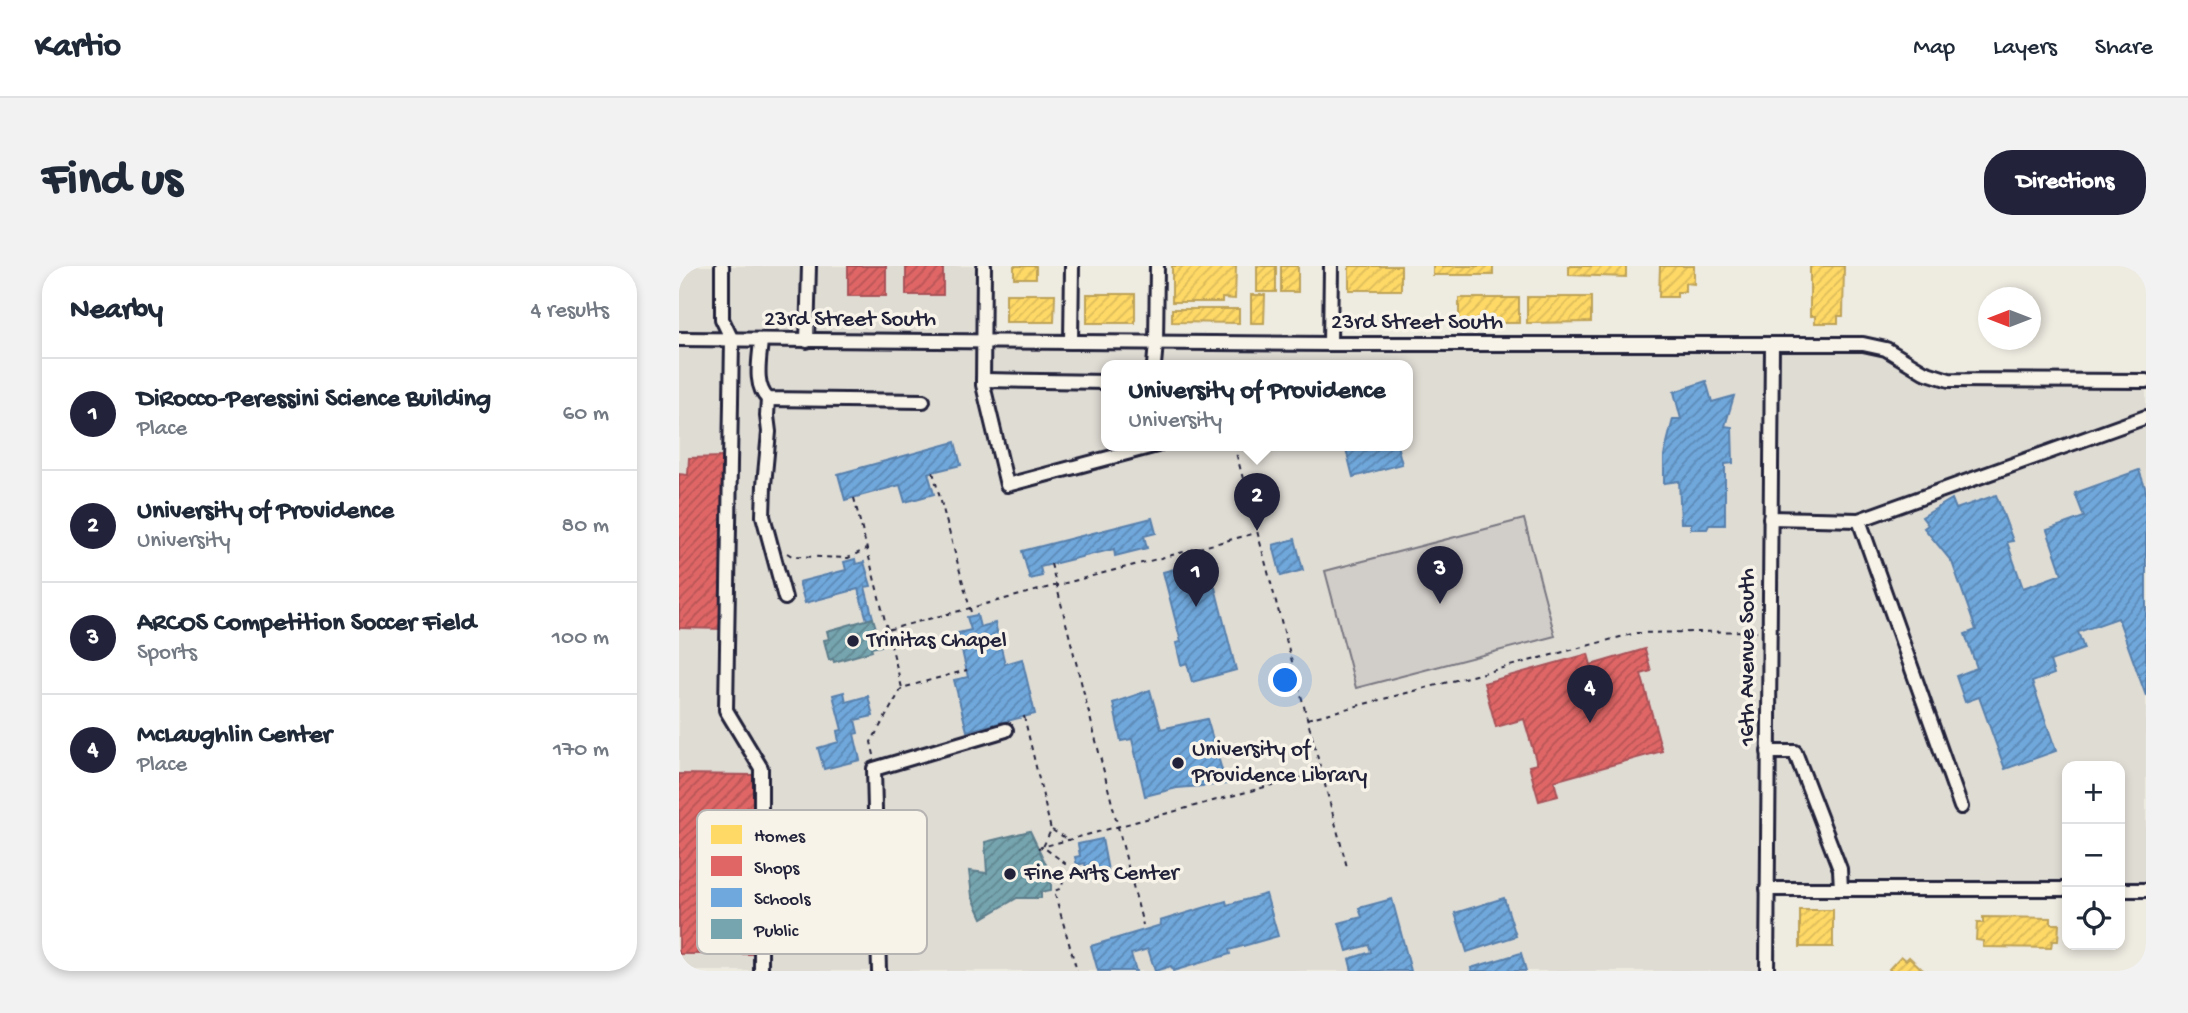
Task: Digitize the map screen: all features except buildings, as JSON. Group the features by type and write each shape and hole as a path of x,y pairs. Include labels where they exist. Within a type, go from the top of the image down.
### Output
{"street":[{"path":"722,266 722,319 733,340 726,710 761,768 761,810"},
{"path":"807,341 809,266"},
{"path":"984,266 983,380 1007,485 1134,451"},
{"path":"1071,342 1072,266"},
{"path":"1154,360 1157,266"},
{"path":"1330,344 1331,266"},
{"name":"23rd Street South","path":"679,339 1330,344 1864,344 1886,349 1924,372 1949,380 2146,381"},
{"path":"761,340 759,384 768,399 923,401"},
{"name":"16th Avenue South","path":"1767,971 1772,344"},
{"path":"983,380 1101,382"},
{"path":"768,399 769,432 763,516 785,598"},
{"path":"1770,518 1860,520 2146,417"},
{"path":"1860,520 1961,807"},
{"path":"875,810 874,769 1006,730"},
{"path":"1768,752 1795,752 1840,869 1841,889"},
{"path":"1767,889 2062,890"},
{"path":"2125,890 2146,890"}],"path":[{"path":"1236,451 1347,867"},
{"path":"933,472 972,616"},
{"path":"854,498 902,688 871,742 877,769"},
{"path":"879,632 1258,533"},
{"path":"771,546 792,556 848,558 866,548"},
{"path":"1051,564 1143,925"},
{"path":"1307,719 1636,634 1769,631"},
{"path":"902,688 967,670"},
{"path":"1024,716 1051,830 1043,847"},
{"path":"1038,848 1321,771"},
{"path":"1051,830 1069,840"},
{"path":"1043,847 1065,863 1062,888 1054,891 1077,971"}],"shaded area":[{"path":"679,266 984,266 983,341 1863,344 1949,380 2146,381 2146,890 2125,890 2125,761 2062,761 2062,890 1768,889 1767,971 679,971"},
{"path":"1524,519 1555,636 1356,688 1325,571"}],"place":[{"name":"University of Providence","path":"1257,531"},
{"name":"ARCOS Competition Soccer Field","path":"1440,604"},
{"name":"DiRocco-Peressini Science Building","path":"1196,607"},
{"name":"Trinitas Chapel","path":"853,641"},
{"name":"McLaughlin Center","path":"1590,723"},
{"name":"University of Providence Library","path":"1178,763"},
{"name":"Fine Arts Center","path":"1010,874"}]}
